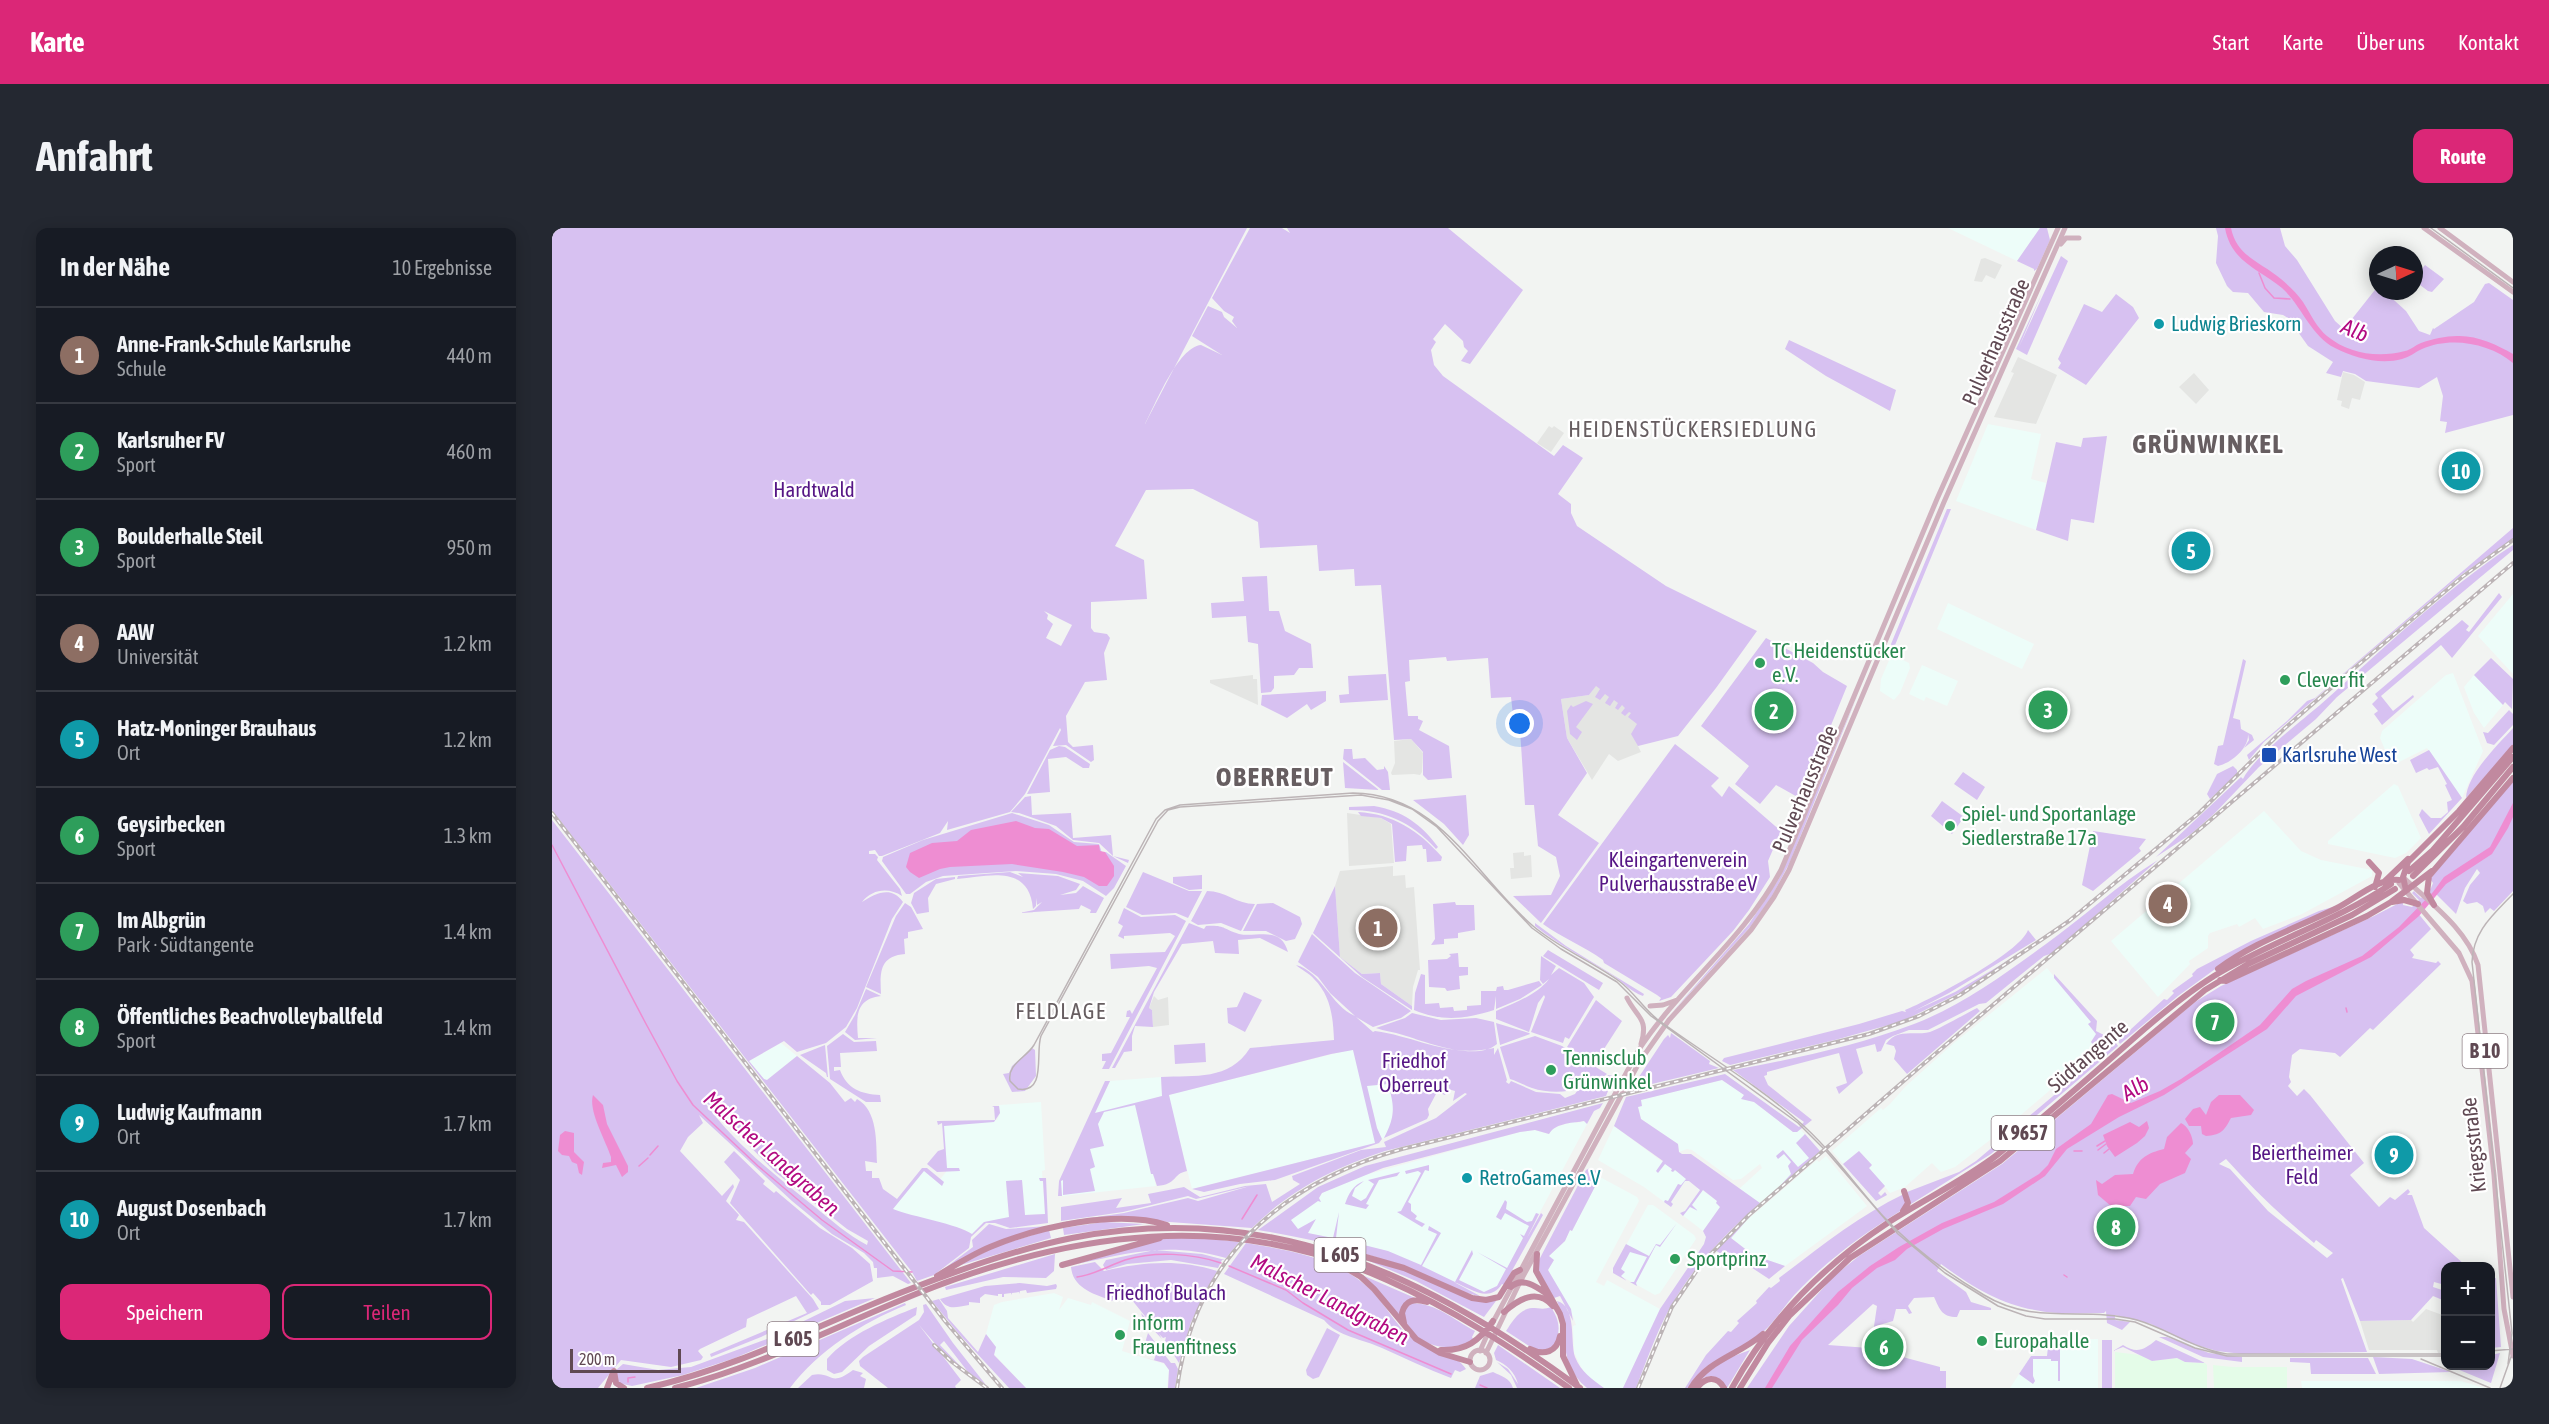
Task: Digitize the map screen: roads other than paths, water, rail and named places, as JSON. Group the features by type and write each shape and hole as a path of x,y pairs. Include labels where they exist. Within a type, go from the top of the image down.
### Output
{"highway":[{"path":"2207,980 2241,954 2335,909 2382,883 2428,845 2513,748"},
{"path":"2392,901 2406,881 2513,757"},
{"path":"2406,881 2463,827 2513,767"},
{"path":"2426,895 2427,881 2437,863 2513,778"},
{"path":"2428,845 2437,863"},
{"path":"2406,881 2406,865 2413,856"},
{"path":"2369,862 2379,873 2378,884 2374,887"},
{"path":"2382,883 2419,880 2432,871"},
{"path":"2392,873 2406,881"},
{"name":"Südtangente","path":"1732,1388 1771,1329 1816,1277 1856,1244 1995,1156 2157,1019 2207,980 2245,958 2393,887 2352,915 2219,980 2190,1000 2000,1161 1872,1243 1835,1271 1790,1315 1768,1343 1741,1388"},
{"name":"B 10","path":"2426,895 2434,905"},
{"path":"2219,980 2226,981 2392,901 2404,900 2418,903"},
{"name":"K 9657","path":"1892,1220 1908,1206 1904,1191"},
{"path":"937,1281 987,1248 1061,1226 1128,1220 1160,1223 1173,1231"},
{"path":"1062,1265 1173,1231"},
{"name":"L 605","path":"1173,1231 1276,1244 1336,1261 1385,1279 1472,1320 1579,1387"},
{"name":"L 605","path":"675,1388 737,1369 912,1289 937,1281 1070,1242 1173,1231 1233,1231 1291,1241 1338,1254 1387,1273 1521,1346 1569,1388"},
{"path":"1291,1241 1310,1242 1384,1261 1482,1300 1499,1297 1514,1273 1520,1270"},
{"path":"1537,1254 1536,1271 1562,1319 1565,1361 1579,1387"},
{"path":"1336,1261 1374,1289 1409,1333 1420,1342 1440,1353 1470,1359"},
{"name":"L 605","path":"647,1388 740,1361 937,1281"},
{"path":"1511,1287 1520,1282 1533,1285 1550,1296"},
{"path":"1504,1312 1516,1301 1533,1296 1545,1299 1553,1307 1561,1325 1557,1345 1552,1351 1545,1353 1527,1353"},
{"path":"1439,1306 1422,1300 1411,1301 1403,1308 1401,1316 1405,1325 1415,1336 1441,1350 1470,1359"},
{"path":"1441,1350 1456,1350 1468,1346 1483,1335 1493,1321"},
{"path":"1691,1388 1705,1369 1718,1360 1744,1350 1771,1329"},
{"path":"607,1388 614,1371 616,1383 624,1388"},
{"path":"1697,1388 1704,1380 1712,1378 1719,1380 1724,1388"}],"main road":[{"path":"2050,228 2051,243"},
{"name":"Pulverhausstraße","path":"1483,1352 1493,1321 1640,1048 1678,999 1745,926 1781,870 1937,499 2058,228"},
{"name":"Pulverhausstraße","path":"1483,1352 1650,1046 1670,1020 1751,930 1789,870 1944,502 2066,228"},
{"path":"2424,228 2513,292"},
{"path":"2440,228 2513,282"},
{"path":"2050,264 2066,238 2079,238"},
{"name":"B 10","path":"2406,881 2426,895"},
{"name":"Kriegsstraße","path":"2406,881 2418,903 2462,958 2472,981 2500,1241 2504,1309 2513,1356"},
{"name":"Kriegsstraße","path":"2434,905 2449,920 2470,948 2480,974 2488,1080 2513,1297"},
{"path":"2438,927 2439,919 2449,920"},
{"path":"2470,948 2462,958 2480,974"},
{"path":"1627,998 1643,1021 1644,1033 1640,1048"},
{"path":"1650,1006 1663,1005 1678,999"},
{"path":"1483,1352 1489,1360 1485,1368 1476,1370 1470,1359 1483,1352"}],"waterway":[{"path":"2259,273 2265,288 2274,298 2290,299"},
{"name":"Malscher Landgraben","path":"552,845 645,1022 677,1081 693,1105 758,1166 822,1220 893,1271 912,1272"},
{"path":"2346,1008 2347,1012"},
{"path":"2097,1146 2105,1141"},
{"path":"2098,1150 2106,1144"},
{"path":"650,1155 658,1146"},
{"path":"2104,1153 2109,1149"},
{"path":"2074,1151 2082,1151"},
{"path":"639,1166 648,1158"},
{"path":"1242,1219 1257,1195"},
{"name":"Malscher Landgraben","path":"1077,1277 1125,1260 1148,1255 1186,1255 1221,1263"},
{"name":"Malscher Landgraben","path":"1229,1266 1286,1290 1348,1330 1451,1374"},
{"path":"628,1382 628,1378 635,1377"},
{"name":"Malscher Landgraben","path":"1480,1385 1487,1388"}],"tram line":[{"path":"2431,228 2513,288"},
{"path":"2441,1354 2227,1354 2203,1348 2137,1320 2117,1316 2022,1310 1984,1295 1943,1269 1906,1239 1883,1216 1842,1166 1797,1120 1745,1080 1657,1019 1619,981 1553,941 1533,926 1454,841 1433,822 1410,807 1383,797 1353,793 1180,805 1165,810 1156,819 1034,1045 1014,1066 1010,1075 1010,1081 1018,1089 1027,1089 1033,1085 1038,1070 1041,1036 1158,821 1168,810 1180,807 1361,795 1389,800 1412,809 1437,827 1532,928 1561,949 1617,982 1651,1016 1798,1123 1827,1152 1898,1234 1945,1273 1998,1306 2026,1316 2045,1319 2115,1319 2135,1322 2195,1348 2227,1356 2441,1356"},
{"path":"2508,1364 2512,1333 2472,962 2473,951 2480,932 2513,894"},
{"path":"2495,1351 2513,1349"},
{"path":"2500,1388 2511,1357"},
{"path":"2421,1359 2490,1388"}],"railway":[{"path":"1177,1388 1187,1342 1203,1301 1224,1264 1251,1233 1282,1205 1318,1182 1358,1164 1402,1149 1869,1034 1919,1016 1960,995 2069,921 2199,813 2285,728 2338,682 2462,577 2513,540"},
{"path":"1638,1388 1672,1307 1702,1263 1749,1215 2513,563"},
{"path":"552,813 945,1321 1002,1388"},
{"path":"934,1345 952,1362 987,1388"}],"place":[{"name":"Ludwig Brieskorn","path":"2159,324"},
{"name":"August Dosenbach","path":"2461,471"},
{"name":"Hatz-Moninger Brauhaus","path":"2191,551"},
{"name":"TC Heidenstücker e.V.","path":"1760,663"},
{"name":"Clever fit","path":"2285,680"},
{"name":"Boulderhalle Steil","path":"2048,710"},
{"name":"Karlsruher FV","path":"1774,711"},
{"name":"Karlsruhe West","path":"2269,755"},
{"name":"Spiel- und Sportanlage Siedlerstraße 17a","path":"1950,826"},
{"name":"AAW","path":"2168,904"},
{"name":"Anne-Frank-Schule Karlsruhe","path":"1378,928"},
{"name":"Im Albgrün","path":"2215,1022"},
{"name":"Tennisclub Grünwinkel","path":"1551,1070"},
{"name":"Ludwig Kaufmann","path":"2394,1155"},
{"name":"RetroGames e.V","path":"1467,1178"},
{"name":"Öffentliches Beachvolleyballfeld","path":"2116,1227"},
{"name":"Sportprinz","path":"1675,1259"},
{"name":"inform Frauenfitness","path":"1120,1335"},
{"name":"Europahalle","path":"1982,1341"},
{"name":"Geysirbecken","path":"1884,1347"}],"district":[{"name":"HEIDENSTÜCKERSIEDLUNG","path":"1693,429"},
{"name":"GRÜNWINKEL","path":"2208,444"},
{"name":"OBERREUT","path":"1275,777"},
{"name":"FELDLAGE","path":"1061,1011"}],"water label":[{"name":"Alb","path":"2355,330"},
{"name":"Alb","path":"2135,1088"}],"park label":[{"name":"Hardtwald","path":"814,490"},
{"name":"Kleingartenverein Pulverhausstraße eV","path":"1678,872"},
{"name":"Friedhof Oberreut","path":"1414,1073"},
{"name":"Beiertheimer Feld","path":"2302,1165"},
{"name":"Friedhof Bulach","path":"1166,1293"}]}
